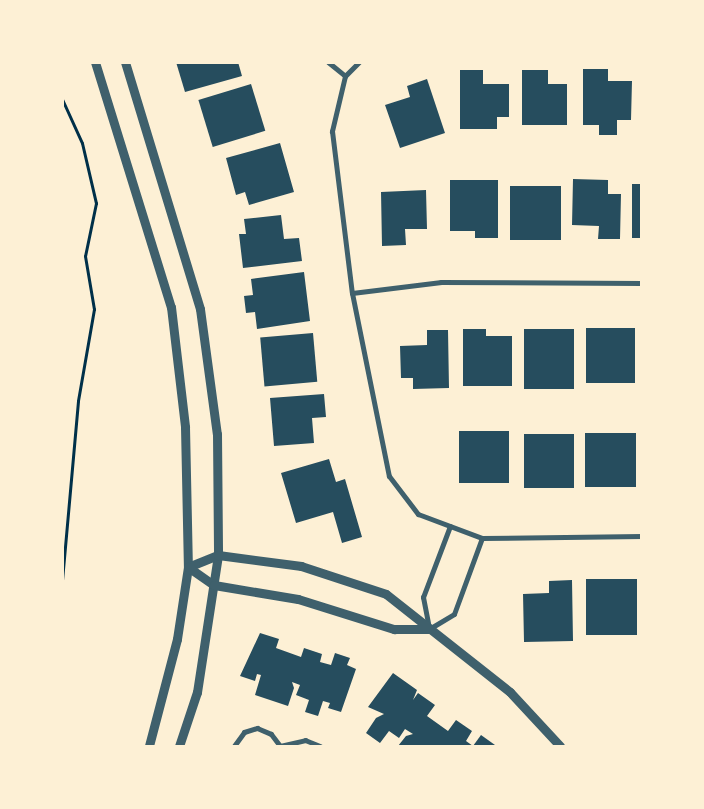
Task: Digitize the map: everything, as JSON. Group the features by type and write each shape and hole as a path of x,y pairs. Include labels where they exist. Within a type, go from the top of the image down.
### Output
{"street":[{"path":"95,62 170,307 185,427 188,567 177,639 149,746"},
{"path":"125,62 200,309 218,434 218,555 197,692 179,746"},
{"path":"328,62 345,76"},
{"path":"359,62 345,76 332,131 352,292 389,476 418,514 482,538 642,536"},
{"path":"352,292 441,282 642,284"},
{"path":"429,629 424,597 450,526"},
{"path":"188,567 214,585 298,599 394,629 429,629 454,614 482,538"},
{"path":"188,567 218,555 301,566 335,575 386,594 510,692 560,746"},
{"path":"234,746 244,732 256,728 271,734 280,746 305,740 320,746"}],"path":[{"path":"62,99 82,143 96,203 85,256 94,309 78,402 62,579"}],"building":[{"path":"176,62 238,62 242,76 185,92"},
{"path":"583,69 608,69 608,81 632,81 631,120 617,120 617,135 599,135 599,125 583,125"},
{"path":"460,70 483,70 483,84 509,84 509,117 497,117 497,129 460,129"},
{"path":"522,70 548,70 548,84 567,84 567,125 522,125"},
{"path":"427,79 445,133 400,148 385,105 410,97 407,86"},
{"path":"251,84 265,131 213,147 198,100"},
{"path":"280,143 294,192 249,205 245,192 236,195 226,158"},
{"path":"573,179 608,180 608,194 621,194 620,239 598,239 599,226 572,225"},
{"path":"450,180 498,180 498,238 475,238 475,231 450,231"},
{"path":"632,184 642,184 642,238 632,238"},
{"path":"510,186 561,186 561,240 510,240"},
{"path":"426,190 427,229 405,229 406,245 382,246 381,192"},
{"path":"281,215 284,239 299,238 302,261 243,268 239,234 246,234 244,219"},
{"path":"304,272 310,321 257,329 255,312 246,313 244,296 253,295 251,279"},
{"path":"586,328 635,328 635,383 586,383"},
{"path":"463,329 486,329 486,336 512,336 512,386 463,386"},
{"path":"524,329 574,329 574,389 524,389"},
{"path":"427,330 448,330 449,388 413,389 413,378 401,378 400,346 427,345"},
{"path":"313,333 317,382 264,386 260,338"},
{"path":"324,394 326,417 312,418 314,443 274,446 270,398"},
{"path":"459,431 509,431 509,483 459,483"},
{"path":"585,433 636,433 636,487 585,487"},
{"path":"524,434 574,434 574,488 524,488"},
{"path":"329,459 336,482 345,479 362,537 342,543 333,512 296,523 281,473"},
{"path":"586,579 637,579 637,635 586,635"},
{"path":"572,580 573,641 524,642 523,594 549,593 549,581"},
{"path":"260,633 279,639 276,648 301,657 304,648 322,654 320,662 331,665 335,653 350,658 347,665 356,669 341,712 328,708 330,703 323,701 318,716 305,712 309,700 296,695 300,685 292,682 294,688 288,706 255,695 261,675 257,674 255,681 240,676"},
{"path":"393,673 417,690 413,700 418,693 435,705 427,716 448,731 456,720 472,731 466,741 473,746 398,746 406,736 413,734 405,729 399,738 389,731 380,743 366,733 376,718 384,714 368,707"},
{"path":"481,735 495,745 473,746"}]}
